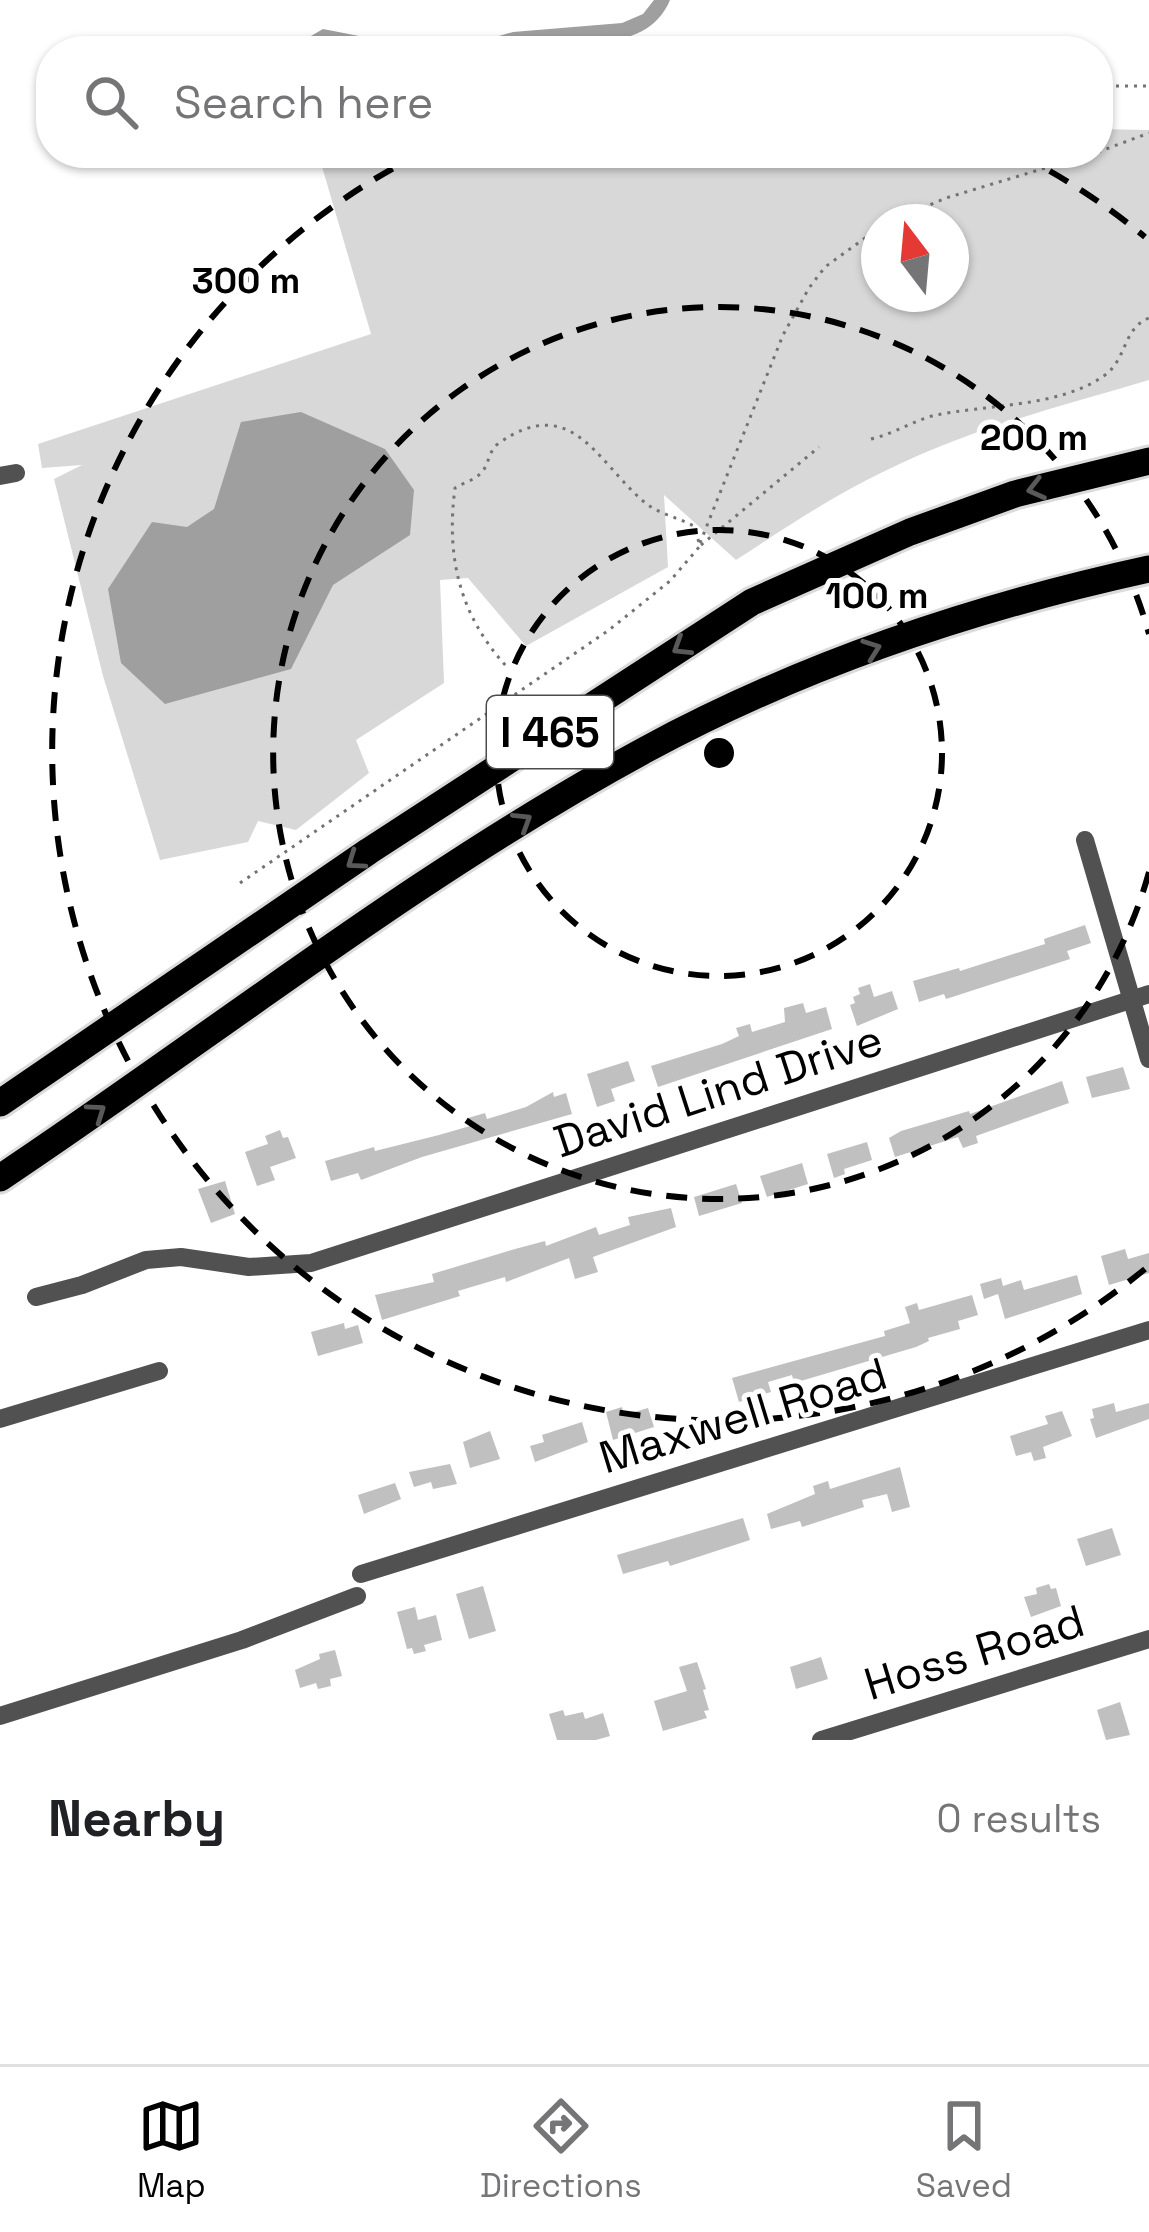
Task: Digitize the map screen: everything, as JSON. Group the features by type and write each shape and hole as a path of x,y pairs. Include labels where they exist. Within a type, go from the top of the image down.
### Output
{"highway":[{"name":"I 465","path":"0,1103 369,851 752,602 910,532 994,502 1149,460"},
{"name":"I 465","path":"0,1178 460,861 649,748 788,683 911,635 1024,599 1149,568"}],"street":[{"path":"1085,840 1140,997 1149,1059"},
{"name":"David Lind Drive","path":"36,1297 82,1286 146,1260 181,1257 249,1268 311,1263 1140,997"},
{"name":"Maxwell Road","path":"361,1574 1149,1330"},
{"path":"0,1418 159,1371"},
{"path":"0,1716 242,1640 357,1596"},
{"name":"Hoss Road","path":"834,1738 1149,1639"}],"path":[{"path":"1113,86 1149,86"},
{"path":"1113,147 1149,133"},
{"path":"932,204 1047,168"},
{"path":"700,545 783,335 825,267 861,241"},
{"path":"871,439 939,415 1007,406 1088,384 1107,374 1136,324 1149,318"},
{"path":"506,666 462,601 451,531 455,488 478,476 493,447 528,428 575,430 646,504 694,526 700,545"},
{"path":"240,883 610,630 670,581 700,545 819,447"}],"shaded area":[{"path":"654,0 670,0 657,20 629,36 499,36 622,23 643,14"},
{"path":"323,29 359,36 311,36"},
{"path":"1113,129 1149,130 1149,380 1016,419 918,455 829,501 736,560 664,495 668,567 526,646 468,578 440,580 444,683 356,740 369,773 296,830 258,821 248,842 160,860 103,676 54,479 82,465 42,468 38,444 371,334 322,168 1113,168"},
{"path":"301,412 385,449 414,490 410,535 333,585 291,669 165,704 121,663 108,589 152,522 187,527 214,509 241,422"}],"building":[{"path":"1085,925 1091,943 1067,951 1070,959 946,999 944,994 919,1002 913,981 1045,944 1044,939"},
{"path":"870,984 874,997 892,991 898,1009 857,1026 850,1005 860,994 858,988"},
{"path":"803,1003 806,1013 826,1007 832,1029 658,1087 651,1066 722,1044 739,1036 736,1028 750,1024 752,1032 785,1022 784,1008"},
{"path":"628,1061 635,1081 611,1089 615,1101 597,1107 587,1074"},
{"path":"1123,1067 1130,1089 1092,1098 1086,1077"},
{"path":"1062,1081 1069,1103 976,1136 978,1143 963,1148 958,1137 895,1157 889,1138 901,1131 970,1114"},
{"path":"553,1092 554,1097 566,1093 572,1114 422,1157 361,1180 358,1173 331,1181 325,1161 470,1126 468,1118 485,1113 487,1119 526,1107"},
{"path":"280,1130 296,1158 270,1167 275,1180 257,1186 245,1152 268,1144 265,1136"},
{"path":"867,1142 872,1160 844,1169 845,1174 834,1178 827,1154"},
{"path":"802,1163 808,1184 767,1197 760,1176"},
{"path":"225,1181 235,1214 211,1223 198,1189"},
{"path":"736,1184 742,1203 699,1216 694,1197"},
{"path":"671,1208 676,1227 593,1257 598,1272 575,1279 569,1258 506,1282 505,1277 458,1291 460,1296 382,1320 375,1295 434,1282 432,1274 545,1241 546,1246 596,1227 599,1235 630,1225 628,1217"},
{"path":"1125,1249 1128,1259 1149,1253 1149,1273 1109,1285 1101,1256"},
{"path":"1077,1275 1082,1294 1005,1319 998,1294 984,1299 980,1284 1001,1278 1003,1286 1021,1280 1024,1290"},
{"path":"972,1295 978,1315 958,1321 960,1329 794,1383 792,1375 768,1382 771,1392 739,1402 732,1378 885,1336 884,1331 910,1323 905,1307 917,1303 919,1310"},
{"path":"344,1323 345,1329 358,1325 363,1343 318,1356 311,1332"},
{"path":"1114,1403 1116,1412 1149,1403 1149,1419 1096,1438 1092,1409"},
{"path":"622,1407 624,1415 648,1408 654,1427 613,1440 606,1412"},
{"path":"1062,1411 1072,1436 1043,1447 1046,1458 1034,1461 1031,1452 1016,1456 1010,1436 1048,1424 1045,1416"},
{"path":"582,1422 588,1442 535,1462 530,1446 544,1442 542,1435"},
{"path":"490,1431 500,1459 470,1468 463,1442"},
{"path":"450,1464 457,1484 433,1489 431,1482 414,1487 409,1472"},
{"path":"900,1467 910,1507 892,1512 887,1494 862,1500 864,1507 802,1527 800,1521 771,1529 767,1514 815,1494 813,1486 828,1481 830,1489"},
{"path":"395,1483 401,1499 364,1514 358,1495"},
{"path":"743,1518 750,1540 670,1566 668,1561 623,1574 617,1555"},
{"path":"1112,1528 1121,1555 1086,1566 1077,1539"},
{"path":"1049,1584 1056,1588 1061,1606 1031,1617 1024,1597"},
{"path":"483,1586 496,1631 469,1639 456,1594"},
{"path":"415,1607 418,1620 436,1615 442,1640 414,1654 412,1648 407,1649 397,1612"},
{"path":"335,1650 342,1676 330,1679 331,1686 318,1689 316,1683 300,1688 295,1670"},
{"path":"821,1657 828,1679 796,1689 790,1667"},
{"path":"697,1662 706,1689 707,1718 663,1731 654,1701 687,1691 679,1667"},
{"path":"1120,1702 1130,1735 1106,1740 1097,1710"},
{"path":"563,1710 565,1716 583,1712 585,1719 603,1713 610,1736 557,1740 549,1714"}]}
